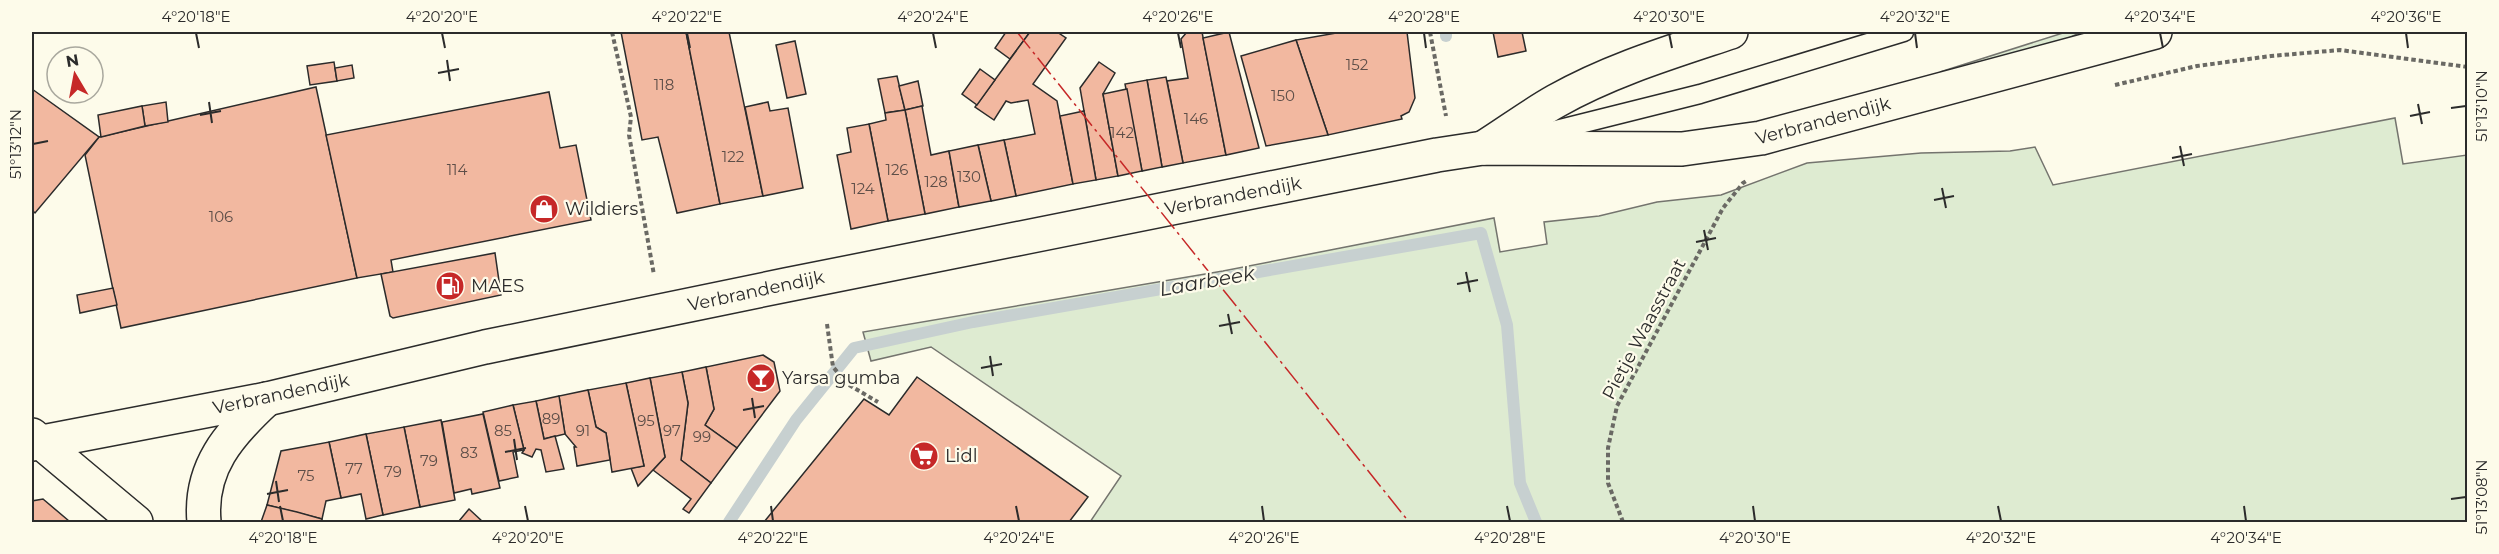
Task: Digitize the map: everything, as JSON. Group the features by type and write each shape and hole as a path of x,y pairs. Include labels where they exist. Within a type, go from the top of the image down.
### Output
{"main road":[{"name":"Verbrandendijk","path":"1483,148 1554,102 1595,81 1626,67 1731,32"},
{"name":"Verbrandendijk","path":"34,441 267,399 485,347 1425,158 1483,148 1682,149 1761,138 2155,32"},
{"path":"204,522 203,509 213,463 242,422 267,399"},
{"path":"34,441 136,522"}],"lane":[{"path":"1483,148 1661,105 1904,32"}],"path":[{"path":"612,32 631,117 629,135 660,311"},
{"path":"1430,32 1448,126"},
{"path":"2107,87 2197,66 2340,50 2468,66"},
{"name":"Pietje Waasstraat","path":"1623,522 1608,483 1608,447 1617,406 1723,208 1743,183 1750,179"},
{"path":"827,324 833,367 849,385 878,402"}],"green space":[{"path":"2066,32 2081,32 2069,38 1986,64 1940,72"},
{"path":"2395,118 2403,164 2467,155 2467,522 1090,522 1121,476 931,347 871,361 863,332 1223,271 1494,218 1500,252 1547,244 1544,222 1599,216 1657,202 1721,195 1807,163 1921,153 2010,151 2035,147 2053,185"}],"building":[{"path":"621,32 686,32 720,204 677,213 658,137 642,140"},
{"path":"686,32 729,32 763,196 720,204"},
{"path":"1006,32 1030,32 1010,59 995,48"},
{"path":"1030,32 1057,32 1066,38 1033,84 1057,101 1073,184 1016,196 1004,140 1035,134 1028,100 1011,103 1006,101 994,120 975,107"},
{"path":"1187,32 1202,32 1226,155 1183,163 1167,81 1188,78 1181,39"},
{"path":"1229,32 1259,148 1226,155 1203,38"},
{"path":"1342,32 1407,32 1415,98 1409,112 1401,116 1402,119 1328,135 1296,40"},
{"path":"1493,32 1522,32 1526,51 1498,57"},
{"path":"1296,40 1328,135 1266,146 1241,56"},
{"path":"795,41 806,94 787,98 776,45"},
{"path":"334,62 337,81 310,85 307,66"},
{"path":"1099,62 1115,73 1103,94 1118,176 1096,180 1080,88"},
{"path":"352,65 354,78 337,81 335,68"},
{"path":"980,69 995,80 977,105 962,94"},
{"path":"897,76 905,110 885,113 878,79"},
{"path":"1166,77 1183,163 1162,167 1147,80"},
{"path":"1147,80 1162,167 1142,171 1125,84"},
{"path":"918,81 923,106 905,110 899,86"},
{"path":"316,87 357,278 121,328 85,155 99,137"},
{"path":"32,89 45,98 45,105 54,105 99,137 35,213 32,210"},
{"path":"1127,89 1142,171 1118,176 1103,94"},
{"path":"549,92 560,148 576,145 591,220 391,260 393,272 357,278 326,135"},
{"path":"166,102 168,122 145,126 142,106"},
{"path":"768,102 770,111 788,108 803,188 763,196 745,107"},
{"path":"142,106 145,126 101,137 98,115"},
{"path":"922,106 931,155 949,151 959,207 925,214 905,110"},
{"path":"905,110 925,214 888,221 869,124 886,120 885,113"},
{"path":"1084,111 1096,180 1073,184 1060,116"},
{"path":"869,124 888,221 851,229 837,155 851,152 847,128"},
{"path":"1004,140 1016,196 991,201 978,145"},
{"path":"978,145 991,201 959,207 949,151"},
{"path":"495,253 501,295 393,318 390,316 381,274"},
{"path":"113,288 117,305 80,313 77,295"},
{"path":"763,355 774,362 780,391 737,448 705,425 714,409 706,367"},
{"path":"706,367 714,409 705,425 737,448 711,483 681,460 688,403 682,372"},
{"path":"682,372 688,403 681,460 711,483 689,513 683,509 691,499 653,470 665,457 650,378"},
{"name":"Lidl","path":"917,377 1088,497 1069,522 764,522 864,399 889,415"},
{"path":"650,378 665,457 638,486 631,468 644,466 626,383"},
{"path":"626,383 644,466 612,472 606,433 596,427 588,390"},
{"path":"588,390 596,427 606,433 610,460 577,466 574,447 576,447 565,434 559,396"},
{"path":"559,396 565,434 544,439 536,401"},
{"path":"536,401 544,439 555,436 564,469 546,472 541,450 536,449 532,457 522,453 524,450 513,405"},
{"path":"513,405 524,450 513,452 518,477 499,481 483,412"},
{"path":"483,414 500,488 472,494 471,489 454,493 442,422"},
{"path":"441,420 455,500 420,507 404,427"},
{"path":"404,427 420,507 383,515 366,434"},
{"path":"366,434 383,515 366,519 361,494 341,498 329,442"},
{"path":"329,442 341,498 326,501 322,519 267,505 281,451"},
{"path":"43,499 70,522 32,522 32,501"},
{"path":"267,505 322,519 321,522 261,522"},
{"path":"469,509 483,522 459,521"}],"waterway":[{"name":"Laarbeek","path":"729,522 796,420 854,348 973,322 1481,233 1507,325 1520,483 1536,522"}],"power":[{"path":"1017,32 1409,522"}],"place":[{"name":"Wildiers","path":"544,209"},
{"name":"MAES","path":"450,286"},
{"name":"Yarsa gumba","path":"761,378"},
{"name":"Lidl","path":"924,456"}]}
